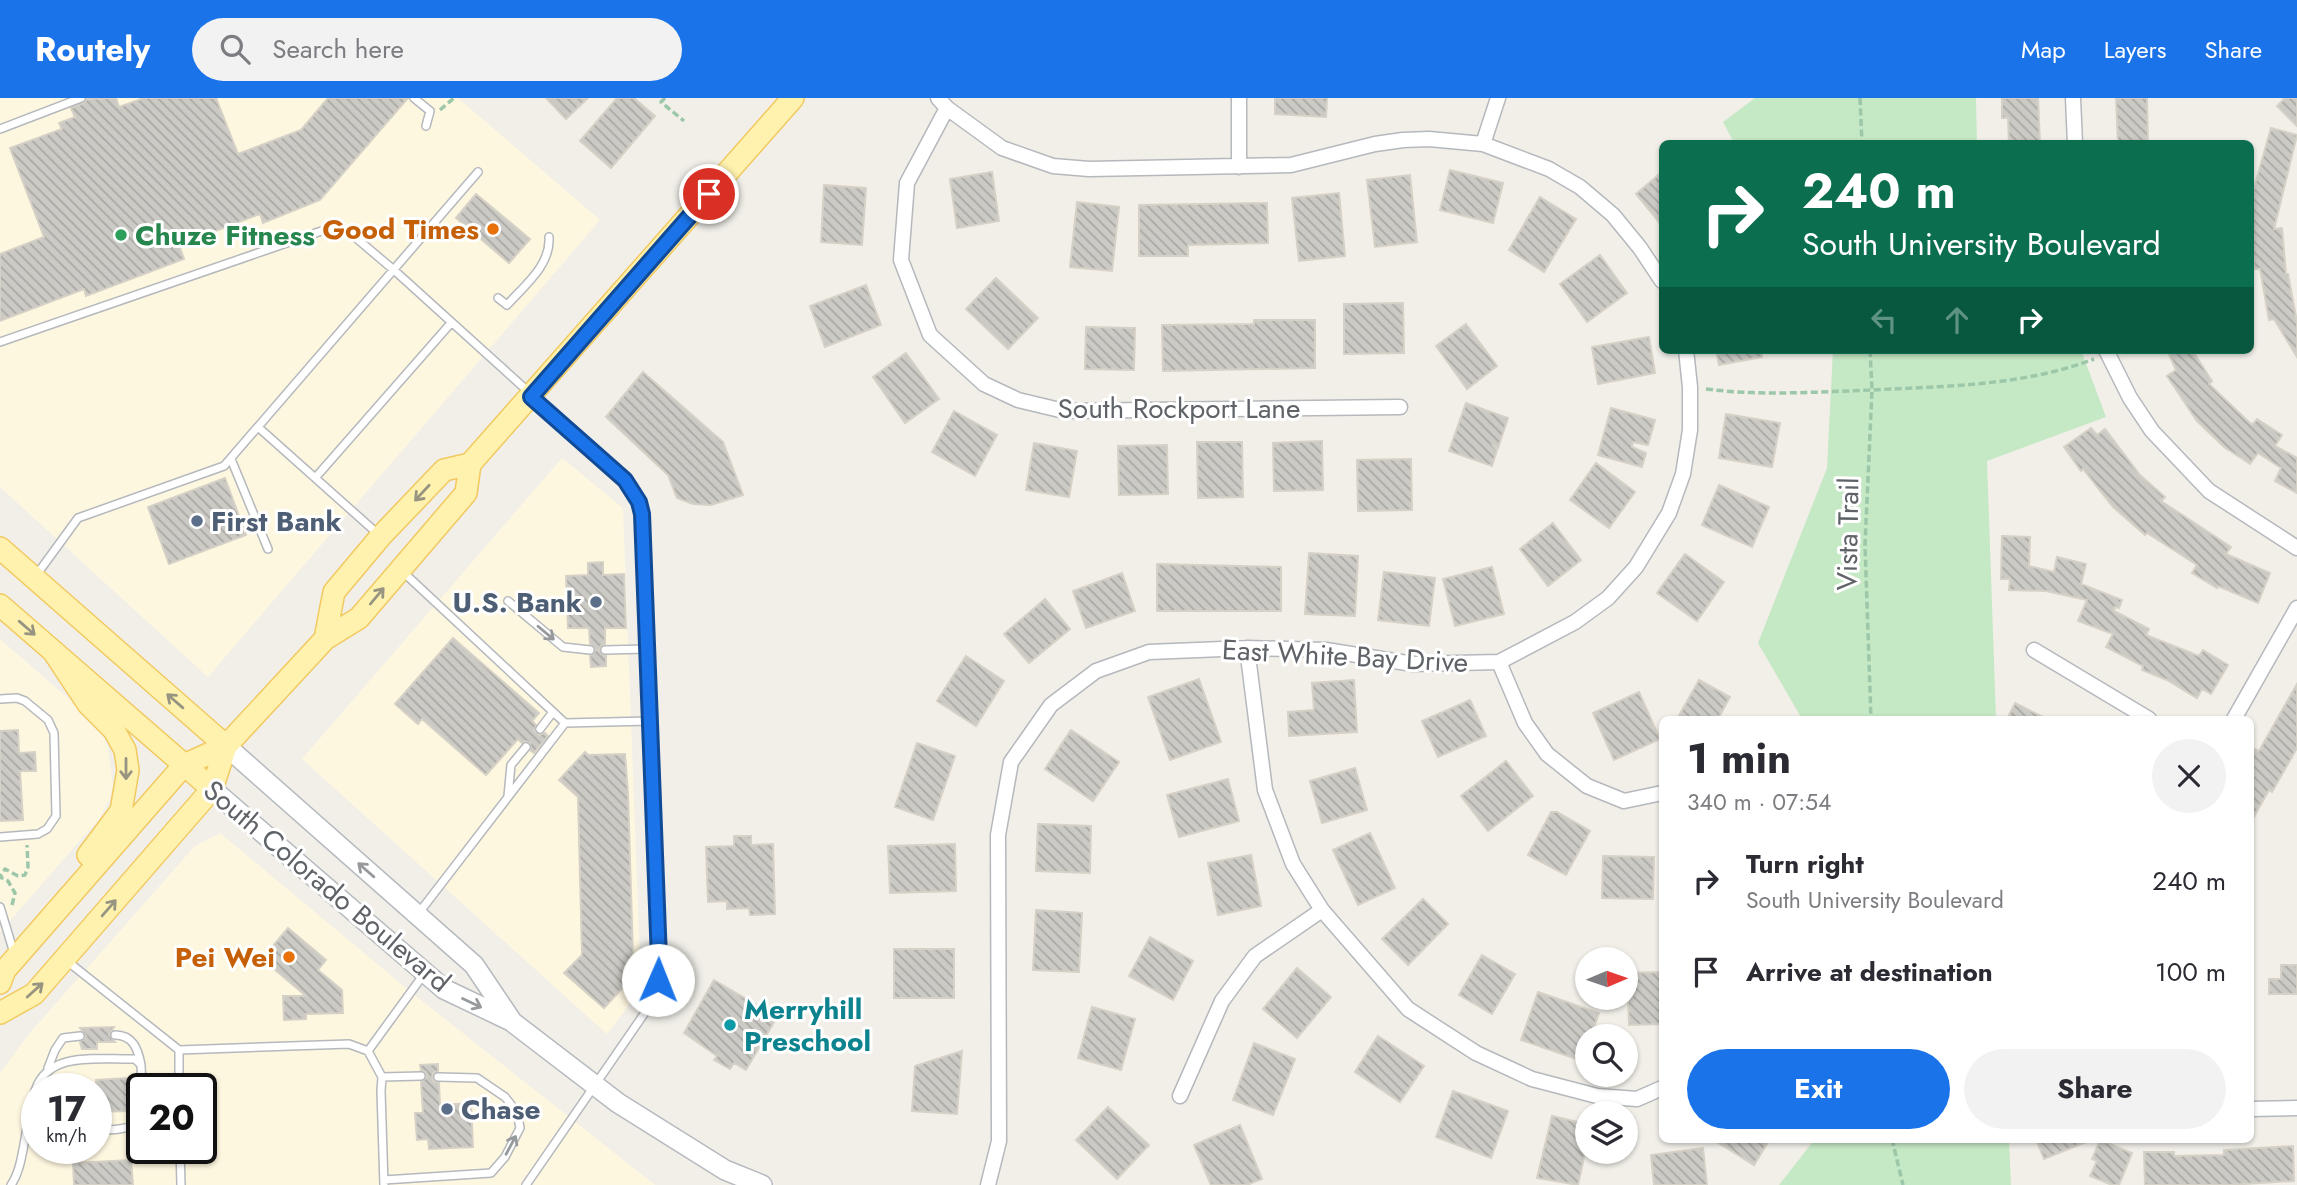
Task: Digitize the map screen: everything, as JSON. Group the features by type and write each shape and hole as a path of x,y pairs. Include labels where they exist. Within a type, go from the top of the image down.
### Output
{"main road":[{"path":"0,982 5,970 15,958 184,765 226,746 325,639 359,618 466,493 470,464 793,98"},
{"path":"325,639 334,592 444,470 470,464"},
{"path":"0,548 226,746"},
{"path":"0,604 53,651 88,704 114,730 125,750 128,770 121,811 82,863 72,893"},
{"name":"South Colorado Boulevard","path":"53,651 444,989 512,1021 618,1103 725,1170 762,1185"},
{"path":"0,1013 34,994 212,789 226,746"},
{"name":"South Colorado Boulevard","path":"226,746 474,965 512,1021"}],"street":[{"path":"1239,98 1240,167"},
{"path":"1483,144 1498,98"},
{"path":"2073,98 2075,140"},
{"path":"943,103 1002,148 1053,166 1089,169 1291,164 1403,140 1429,139 1483,144 1549,169 1580,187 1613,215 1659,276"},
{"name":"South Rockport Lane","path":"943,103 907,183 901,260 930,335 984,384 1018,400 1064,411 1400,407"},
{"name":"East White Bay Drive","path":"988,1185 999,1141 998,835 1011,762 1051,705 1096,671 1149,652 1247,648 1326,650 1413,664 1499,662 1575,622 1608,598 1636,567 1669,513 1683,474 1690,430 1686,354"},
{"path":"2108,354 2130,398 2152,431 2209,491 2297,548"},
{"path":"2236,716 2297,608"},
{"path":"1247,648 1265,790 1293,864 1322,910 1408,1009 1476,1053 1532,1079 1597,1096 1637,1099 1659,1089"},
{"path":"2034,650 2144,716"},
{"path":"1499,662 1525,723 1547,754 1587,786 1624,801 1659,794"},
{"path":"1180,1096 1222,1001 1255,956 1322,910"},
{"path":"2254,1109 2297,1108"}],"lane":[{"path":"0,129 81,98"},
{"path":"414,98 430,111 426,126"},
{"path":"35,578 78,518 224,466 478,172"},
{"path":"0,342 333,227 349,232 395,271 625,480 639,502 642,514 658,980 653,998 644,1014 593,1084 526,1185"},
{"path":"498,298 507,305 542,267 550,249 549,237"},
{"path":"316,477 451,323"},
{"path":"258,427 382,536"},
{"path":"231,459 268,550"},
{"path":"400,569 565,723 650,721"},
{"path":"508,601 563,647 590,650"},
{"path":"606,650 647,649"},
{"path":"0,699 17,698 25,701 48,720 54,733 56,816 47,829 38,834 0,838"},
{"path":"540,729 554,712"},
{"path":"418,915 565,723"},
{"path":"508,797 511,765 526,747"},
{"path":"0,907 15,958"},
{"path":"64,959 178,1050 349,1044 368,1051 383,1077 381,1091 384,1182 491,1173 505,1157 520,1128 517,1112 505,1097 477,1078 438,1077"},
{"path":"368,1051 425,973"},
{"path":"115,1035 132,1041 141,1073"},
{"path":"45,1073 63,1038 80,1036"},
{"path":"178,1050 179,1073"},
{"path":"47,1069 61,1062 135,1059 141,1065"},
{"path":"383,1077 421,1076"},
{"path":"11,1185 21,1155"},
{"path":"180,1164 181,1185"}],"path":[{"path":"430,111 443,109 454,98"},
{"path":"665,98 661,102 684,121"},
{"path":"1860,98 1862,140"},
{"name":"Vista Trail","path":"1870,354 1865,545 1871,716"},
{"path":"1690,387 1742,393 1960,386 2022,379 2068,369 2102,354"},
{"path":"11,909 15,893 8,881 0,877 5,869 18,876 25,876 28,867 27,835"},
{"path":"1893,1143 1903,1185"}],"shaded area":[{"path":"0,98 458,98 600,220 208,677 0,487"},
{"path":"562,458 623,508 641,989 607,1034 302,759"},
{"path":"0,639 93,720 108,748 113,786 109,801 99,819 0,932"},
{"path":"220,833 412,993 655,1185 0,1185 0,1073 28,1035 195,846"}],"green space":[{"path":"1755,98 1976,98 1977,140 1732,140 1723,122"},
{"path":"1833,354 2082,354 2106,417 1987,461 1996,716 1800,716 1758,643 1827,468"},
{"path":"1812,1143 2009,1143 2011,1185 1779,1185"}],"building":[{"path":"116,98 119,107 144,98 216,98 238,154 301,130 328,98 408,98 320,200 263,223 260,214 179,245 184,259 86,296 84,289 0,321 0,254 44,237 10,148 62,129 59,123 75,117 71,108 87,99"},
{"path":"546,98 588,98 566,119"},
{"path":"617,98 634,98 655,116 611,168 580,141"},
{"path":"1275,98 1327,98 1326,117 1275,114"},
{"path":"2002,98 2038,98 2040,140 2009,140 2008,118 2002,118"},
{"path":"2116,98 2147,98 2148,140 2118,140"},
{"path":"2285,98 2297,98 2297,126 2277,106"},
{"path":"2271,128 2297,135 2274,229 2282,228 2286,274 2297,322 2297,357 2274,319 2269,320 2260,269 2254,269 2254,188"},
{"path":"1450,170 1503,183 1493,223 1440,210"},
{"path":"992,172 999,221 957,228 950,179"},
{"path":"1410,175 1417,242 1375,247 1367,180"},
{"path":"1659,175 1659,222 1636,194"},
{"path":"824,185 866,188 862,245 821,242"},
{"path":"1339,193 1345,256 1299,261 1292,198"},
{"name":"Good Times","path":"476,194 530,239 509,263 456,218"},
{"path":"1540,197 1576,219 1544,272 1509,250"},
{"path":"1077,202 1119,207 1112,271 1070,267"},
{"path":"1267,203 1268,243 1188,245 1188,256 1139,256 1139,205"},
{"path":"1600,255 1627,293 1587,322 1560,284"},
{"path":"996,278 1038,318 1008,349 966,309"},
{"path":"866,285 881,325 825,347 810,306"},
{"path":"1403,303 1404,353 1344,354 1344,304"},
{"path":"1254,320 1315,320 1315,368 1163,371 1162,325 1254,324"},
{"path":"1466,324 1497,366 1467,389 1436,346"},
{"path":"1086,327 1135,328 1134,370 1085,369"},
{"path":"1649,337 1655,373 1598,384 1592,347"},
{"path":"906,353 939,399 905,423 873,377"},
{"path":"1717,354 1762,354 1762,357 1719,365"},
{"path":"2169,354 2195,354 2212,381 2209,384 2252,425 2257,419 2282,435 2275,446 2297,458 2297,493 2275,481 2281,468 2258,453 2250,464 2224,447 2197,421 2167,376 2176,370"},
{"path":"643,372 723,442 743,495 711,505 693,504 677,498 668,475 606,417"},
{"path":"1466,403 1508,418 1498,448 1492,444 1497,450 1492,466 1449,451"},
{"path":"1611,408 1655,420 1648,445 1633,442 1632,447 1646,453 1642,467 1598,455"},
{"path":"954,411 997,435 975,476 932,452"},
{"path":"1726,414 1780,423 1772,467 1719,458"},
{"path":"2091,428 2097,435 2105,429 2140,475 2165,497 2161,501 2231,547 2226,554 2270,573 2258,603 2218,586 2217,588 2192,573 2197,565 2147,533 2145,535 2113,507 2064,447"},
{"path":"1322,441 1323,490 1274,491 1273,443"},
{"path":"1197,442 1242,442 1243,497 1198,498"},
{"path":"1034,443 1077,451 1069,497 1026,490"},
{"path":"1167,445 1168,494 1119,495 1118,446"},
{"path":"1411,459 1412,510 1358,511 1357,460"},
{"path":"1596,463 1635,492 1609,528 1570,500"},
{"name":"First Bank","path":"225,478 246,535 169,564 148,507"},
{"path":"1719,485 1769,507 1752,547 1702,525"},
{"path":"1553,523 1581,560 1548,586 1520,549"},
{"path":"2002,536 2030,537 2029,566 2054,572 2057,557 2086,564 2081,584 2122,600 2119,608 2115,607 2114,611 2149,629 2146,635 2199,656 2203,650 2228,665 2211,694 2202,689 2197,698 2167,680 2142,670 2143,666 2106,647 2113,634 2078,621 2087,600 2046,591 2009,590 2010,579 2001,579"},
{"path":"1309,553 1358,556 1355,616 1305,614"},
{"path":"1685,554 1724,582 1697,621 1657,593"},
{"name":"U.S. Bank","path":"603,562 603,575 624,574 626,628 605,628 605,644 599,651 606,656 606,666 591,667 590,656 596,650 590,644 589,628 568,628 566,576 588,575 588,563"},
{"path":"1157,564 1281,567 1281,611 1157,611"},
{"path":"1492,567 1504,614 1455,626 1443,579"},
{"path":"1384,572 1435,578 1429,626 1378,620"},
{"path":"1122,573 1135,611 1086,628 1073,591"},
{"path":"1045,599 1070,629 1029,663 1004,634"},
{"path":"453,638 539,713 532,721 536,725 534,731 548,736 534,753 530,743 522,743 518,739 486,775 422,719 418,724 395,704"},
{"path":"966,656 1004,681 976,726 937,701"},
{"path":"1199,679 1221,742 1170,760 1148,697"},
{"path":"1354,680 1357,732 1289,736 1288,712 1314,710 1312,683"},
{"path":"1699,680 1730,697 1720,716 1679,716"},
{"path":"2297,684 2297,748 2272,792 2269,790 2254,817 2254,751 2259,751"},
{"path":"1639,692 1659,739 1614,760 1593,713"},
{"path":"1470,700 1486,736 1438,757 1422,721"},
{"path":"2015,703 2041,716 2008,716"},
{"path":"18,730 19,753 35,752 36,771 20,771 23,820 0,821 0,731"},
{"path":"1071,730 1119,762 1093,801 1045,769"},
{"path":"917,743 955,756 933,820 895,807"},
{"path":"585,752 588,755 625,754 628,793 633,957 631,979 604,1008 564,973 582,955 578,797 559,780"},
{"path":"1506,761 1533,796 1488,831 1461,796"},
{"path":"1355,768 1367,810 1322,823 1310,781"},
{"path":"1228,779 1239,821 1179,837 1167,795"},
{"path":"1551,812 1557,812 1590,831 1566,875 1528,855"},
{"path":"1038,824 1091,826 1090,873 1036,871"},
{"path":"1370,833 1395,888 1358,905 1333,850"},
{"path":"734,836 751,836 751,845 773,844 775,914 750,915 749,908 727,909 727,901 708,902 706,847 734,846"},
{"path":"955,844 956,891 890,893 888,846"},
{"path":"1251,855 1261,906 1218,915 1208,863"},
{"path":"1603,856 1654,857 1653,899 1602,898"},
{"path":"1423,899 1448,924 1408,965 1382,939"},
{"path":"1036,910 1082,913 1079,972 1033,970"},
{"path":"288,928 326,960 318,970 342,990 343,1013 306,1014 306,1019 284,1020 283,996 306,996 262,959"},
{"path":"1150,937 1193,961 1173,1000 1129,976"},
{"path":"894,949 954,949 954,998 894,998"},
{"path":"1482,955 1515,974 1492,1014 1459,995"},
{"path":"2281,965 2297,965 2297,994 2269,994 2269,979 2281,979"},
{"path":"1297,968 1331,997 1297,1038 1263,1009"},
{"path":"1659,972 1659,1024 1629,1024 1628,1010 1638,1010 1638,973"},
{"name":"Merryhill Preschool","path":"714,980 777,1017 746,1070 734,1063 730,1069 714,1060 717,1056 684,1033"},
{"path":"1538,992 1575,1005 1575,1010 1599,1013 1595,1024 1575,1024 1575,1059 1521,1040"},
{"path":"1092,1007 1135,1019 1121,1070 1078,1058"},
{"path":"114,1027 109,1035 115,1042 97,1042 97,1049 82,1049 80,1042 86,1036 80,1028"},
{"path":"1378,1036 1424,1066 1400,1102 1355,1072"},
{"path":"1254,1043 1295,1059 1273,1115 1233,1100"},
{"path":"962,1051 957,1114 912,1111 915,1066"},
{"name":"Chase","path":"438,1064 438,1071 433,1073 432,1078 439,1083 440,1105 471,1103 473,1147 429,1149 428,1139 417,1140 415,1113 423,1113 421,1082 427,1077 420,1065"},
{"path":"126,1078 126,1111 112,1112 112,1079"},
{"path":"1453,1091 1508,1111 1491,1158 1436,1137"},
{"path":"1108,1107 1149,1145 1117,1179 1076,1140"},
{"path":"1552,1116 1575,1121 1575,1164 1583,1164 1578,1185 1537,1178"},
{"path":"1240,1125 1262,1179 1247,1185 1211,1185 1194,1145"},
{"path":"1718,1143 1768,1143 1754,1165"},
{"path":"2038,1143 2084,1143 2044,1159"},
{"path":"2099,1143 2107,1143 2132,1153 2119,1185 2090,1176 2097,1161 2092,1159"},
{"path":"2293,1146 2294,1181 2227,1185 2145,1185 2144,1152 2174,1152 2174,1156 2224,1155 2224,1150"},
{"path":"1703,1148 1707,1185 1654,1185 1651,1155"},
{"path":"126,1160 126,1164 131,1164 133,1185 74,1185 73,1164 112,1164 112,1161"}],"place":[{"name":"Good Times","path":"493,229"},
{"name":"Chuze Fitness","path":"121,235"},
{"name":"First Bank","path":"197,521"},
{"name":"U.S. Bank","path":"596,602"},
{"name":"Pei Wei","path":"289,957"},
{"name":"Merryhill Preschool","path":"730,1025"},
{"name":"Chase","path":"447,1109"}],"route":[{"path":"658,980 642,514 639,502 625,480 531,397 709,194"}]}
